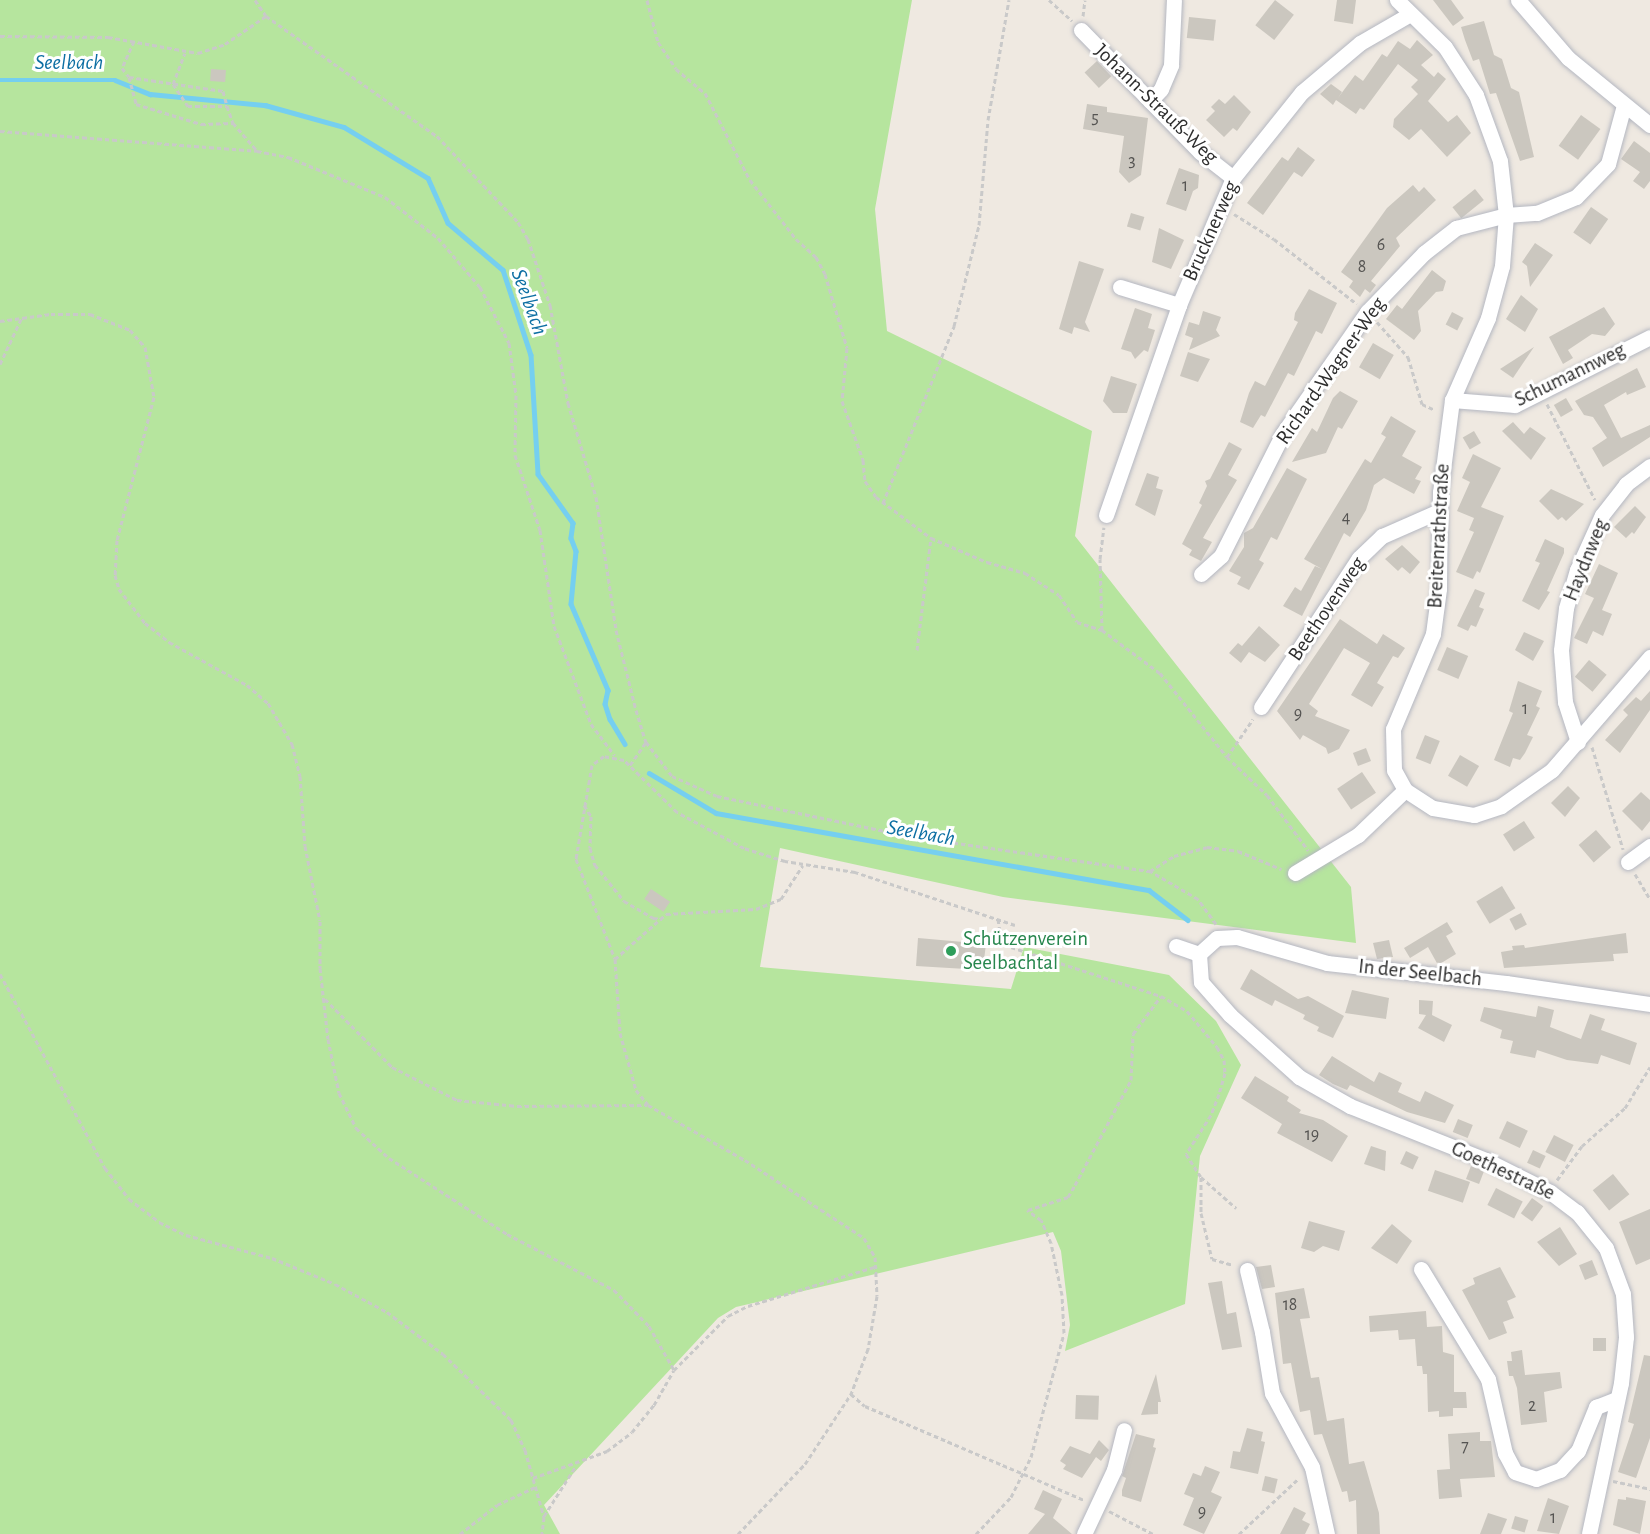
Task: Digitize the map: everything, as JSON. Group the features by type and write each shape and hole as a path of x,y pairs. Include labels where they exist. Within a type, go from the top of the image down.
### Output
{"street":[{"path":"1150,101 1171,65 1174,0"},
{"name":"Breitenrathstraße","path":"1397,0 1445,47 1486,115 1500,161 1506,215 1502,266 1490,308 1452,400 1439,511 1439,589 1433,634 1393,729 1394,771 1405,790"},
{"path":"1518,0 1568,58 1650,125"},
{"name":"Brucknerweg","path":"1106,515 1179,305 1233,177 1302,92 1360,43 1410,14"},
{"name":"Johann-Strauß-Weg","path":"1081,30 1200,152 1233,177"},
{"name":"Richard-Wagner-Weg","path":"1201,574 1221,556 1283,433 1370,315 1440,239 1468,223 1506,215 1522,215 1559,206 1597,177 1614,150 1624,105"},
{"path":"1120,287 1179,305"},
{"name":"Schumannweg","path":"1452,400 1515,405 1650,337"},
{"name":"Haydnweg","path":"1578,742 1565,702 1561,650 1564,619 1577,570 1602,515 1626,484 1650,466"},
{"name":"Beethovenweg","path":"1261,708 1359,558 1382,536 1439,511"},
{"path":"1295,873 1358,835 1405,790 1433,808 1474,815 1501,806 1552,770 1650,657"},
{"path":"1628,862 1650,846"},
{"name":"In der Seelbach","path":"1217,938 1237,937 1326,963 1506,982 1650,1004"},
{"path":"1176,946 1199,954 1217,938"},
{"name":"Goethestraße","path":"1199,954 1202,982 1230,1015 1299,1077 1350,1106 1486,1160 1535,1184 1563,1200 1592,1227 1609,1253 1623,1294 1626,1337 1617,1399 1589,1534"},
{"path":"1421,1269 1488,1378 1505,1454 1515,1472 1536,1479 1560,1470 1578,1451 1596,1407 1617,1399"},
{"path":"1247,1270 1262,1332 1272,1393 1312,1467 1327,1534"},
{"path":"1084,1534 1099,1506 1125,1430"}],"path":[{"path":"255,0 266,16 437,136 518,222 528,239 550,305 568,403 596,497 616,630 646,742 672,776 717,796 909,836 1150,870 1198,899 1216,919 1217,938"},
{"path":"647,0 658,42 676,69 705,93 750,180 796,239 816,257 825,274 847,348 842,401 863,460 865,481 883,503 931,538 987,562 1025,573 1059,595 1077,622 1102,630 1160,673 1227,757 1267,795 1316,861"},
{"path":"883,503 954,326 979,225 988,120 1009,0"},
{"path":"1049,0 1081,30"},
{"path":"0,36 108,37 185,53 198,53 225,44 266,16"},
{"path":"134,41 122,68 129,77 136,104 192,121 233,123"},
{"path":"173,84 185,53"},
{"path":"129,77 223,91 233,123 257,151"},
{"path":"173,84 188,106 227,106"},
{"path":"0,131 257,151 322,168 385,197 411,215 464,265 497,313 509,343 514,370 515,455 540,530 559,643 591,724 614,755 630,765 677,812 744,848 803,865 855,872 1015,925"},
{"path":"1235,214 1274,239 1370,315 1412,363 1422,404"},
{"path":"0,321 22,317 90,314 130,330 145,347 154,397 117,540 115,574 119,589 145,623 169,642 247,685 268,703 292,744 320,921 323,998 339,1093 356,1128 370,1144 507,1234 614,1290 649,1326 674,1370"},
{"path":"0,364 22,317"},
{"path":"1542,393 1602,515"},
{"path":"1102,630 1100,559 1106,515"},
{"path":"916,650 931,538"},
{"path":"1227,757 1261,708"},
{"path":"630,765 646,742"},
{"path":"1597,753 1618,839"},
{"path":"614,755 598,758 592,765 576,859 615,959 622,1045 628,1070 648,1105 855,1229 870,1247 877,1266 875,1315 851,1394 805,1464 738,1534"},
{"path":"584,805 591,816 590,848 595,865 624,901 653,918 662,919"},
{"path":"1150,870 1174,856 1207,848 1238,851 1295,873"},
{"path":"615,959 666,914 756,909 773,902 786,893 803,865"},
{"path":"998,919 1001,937 1020,952 1161,996 1188,1011 1224,1060 1225,1073 1211,1115 1186,1154 1201,1177 1236,1208"},
{"path":"0,974 105,1168 129,1199 159,1222 186,1235 272,1258 335,1284 387,1312 443,1354 511,1420 533,1478 544,1517 542,1534"},
{"path":"976,1534 1011,1497 1041,1428 1060,1353 1065,1314 1051,1243 1041,1220 1027,1210 1068,1197 1131,1080 1133,1034 1161,996"},
{"path":"323,998 392,1067 456,1100 517,1106 648,1105"},
{"path":"1563,1171 1582,1146 1625,1108 1650,1067"},
{"path":"1201,1177 1201,1213 1212,1259 1247,1270"},
{"path":"533,1478 608,1451 632,1432 654,1406 674,1370 718,1324 739,1310 877,1266"},
{"path":"851,1394 865,1406 894,1421 1099,1506 1153,1534"},
{"path":"544,1517 577,1464"},
{"path":"1239,1534 1312,1467"},
{"path":"1618,1482 1650,1489"},
{"path":"460,1534 497,1505 535,1487"}],"green space":[{"path":"0,0 912,0 875,209 887,331 1092,431 1075,536 1351,887 1356,943 1003,897 780,848 760,967 1011,989 1024,947 1169,975 1216,1021 1241,1065 1200,1156 1185,1304 1065,1351 1070,1325 1061,1251 1053,1232 736,1307 718,1318 544,1505 560,1534 0,1534"}],"building":[{"path":"1275,0 1294,15 1274,40 1255,25"},
{"path":"1337,0 1356,0 1353,24 1334,21"},
{"path":"1433,0 1451,0 1464,18 1453,26"},
{"path":"1189,17 1216,20 1214,41 1187,38"},
{"path":"1484,21 1494,55 1502,59 1511,88 1519,92 1534,157 1520,161 1496,93 1490,94 1479,59 1473,61 1465,40 1461,27"},
{"path":"1417,40 1433,55 1421,65 1434,77 1438,72 1446,79 1428,101 1448,122 1457,115 1471,133 1447,157 1421,129 1409,140 1393,127 1394,119 1418,94 1411,87 1418,80 1398,64 1364,110 1360,108 1356,114 1336,100 1333,105 1320,94 1331,84 1342,92 1338,98 1355,75 1363,81 1382,54 1387,57 1398,41 1410,49"},
{"path":"1097,61 1111,76 1099,88 1085,73"},
{"path":"211,69 226,70 225,82 210,81"},
{"path":"1234,95 1251,112 1237,131 1233,128 1224,137 1206,120 1215,111 1211,107 1219,99 1225,104"},
{"path":"1087,104 1107,107 1107,112 1148,118 1141,175 1129,183 1119,172 1124,136 1083,129"},
{"path":"1581,115 1600,129 1578,160 1559,146"},
{"path":"1634,141 1650,153 1650,181 1644,189 1633,181 1640,172 1621,159"},
{"path":"1298,147 1315,160 1302,177 1294,172 1263,215 1247,203 1282,157 1288,161"},
{"path":"1179,168 1199,175 1198,188 1193,191 1186,211 1166,204"},
{"path":"1413,185 1419,192 1424,187 1436,200 1396,238 1400,246 1371,281 1376,285 1370,293 1365,289 1360,297 1349,287 1353,281 1341,272 1387,208"},
{"path":"1475,189 1484,200 1461,218 1452,207"},
{"path":"1591,207 1608,219 1590,244 1573,232"},
{"path":"1131,213 1144,217 1140,230 1127,226"},
{"path":"1159,228 1184,240 1171,269 1152,262"},
{"path":"1535,243 1553,255 1530,287 1527,266 1522,262"},
{"path":"1079,261 1104,269 1085,322 1090,332 1074,327 1072,334 1059,329"},
{"path":"1432,270 1446,281 1443,291 1436,292 1418,311 1421,331 1414,340 1386,319 1397,305 1402,309"},
{"path":"1309,289 1337,303 1322,334 1316,331 1294,376 1288,373 1265,417 1261,415 1253,428 1240,422 1249,393 1255,381 1265,386 1298,322 1294,320 1295,313"},
{"path":"1521,295 1538,309 1525,332 1506,319"},
{"path":"1604,307 1615,324 1605,336 1592,334 1568,350 1573,358 1563,364 1549,337"},
{"path":"1135,308 1152,314 1148,328 1155,330 1148,352 1144,350 1135,359 1131,352 1121,349"},
{"path":"1203,311 1221,317 1216,330 1220,336 1189,350 1193,338 1185,335 1189,322 1199,325"},
{"path":"1452,312 1464,318 1457,330 1446,324"},
{"path":"1373,343 1394,355 1380,379 1359,367"},
{"path":"1534,347 1513,378 1500,369"},
{"path":"1188,352 1210,359 1198,382 1180,376"},
{"path":"1637,368 1646,387 1627,395 1626,392 1604,405 1621,438 1650,425 1650,437 1603,467 1592,448 1607,438 1593,417 1584,415 1575,401"},
{"path":"1111,376 1137,384 1127,413 1113,413 1103,401"},
{"path":"1340,391 1358,401 1342,429 1338,427 1326,453 1292,462 1312,428 1317,432 1333,398"},
{"path":"1566,398 1573,410 1561,417 1554,405"},
{"path":"1391,416 1416,431 1402,456 1422,467 1415,479 1421,481 1414,494 1384,478 1374,485 1366,510 1350,537 1344,533 1302,616 1283,606 1295,587 1301,591 1315,566 1322,569 1304,559 1365,459 1371,463 1386,437 1381,434"},
{"path":"1513,422 1524,434 1530,427 1546,438 1531,460 1502,431"},
{"path":"1474,431 1481,443 1470,450 1463,438"},
{"path":"1229,442 1242,449 1228,475 1237,480 1203,538 1212,542 1201,561 1189,555 1192,550 1182,544 1202,505 1199,503 1207,486 1205,481 1210,479"},
{"path":"1473,454 1501,468 1481,507 1504,516 1480,573 1477,571 1473,579 1456,572 1474,532 1469,530 1474,518 1457,511 1470,482 1462,478"},
{"path":"1287,468 1307,479 1277,540 1271,537 1259,560 1264,563 1249,590 1237,584 1241,577 1229,571 1244,547 1244,533 1253,528"},
{"path":"1147,473 1159,477 1156,488 1163,490 1155,516 1135,505"},
{"path":"1551,489 1584,504 1566,521 1562,517 1558,520 1539,501"},
{"path":"1635,506 1646,517 1634,534 1632,532 1626,538 1614,527"},
{"path":"1545,539 1564,548 1564,553 1547,591 1550,592 1539,610 1522,601 1540,563 1535,561"},
{"path":"1402,545 1420,562 1410,574 1402,567 1398,571 1385,559"},
{"path":"1599,564 1618,573 1602,610 1612,614 1603,636 1593,631 1587,644 1574,638 1594,598 1585,594"},
{"path":"1475,589 1485,593 1479,607 1484,609 1476,627 1471,625 1468,631 1457,626"},
{"path":"1340,619 1377,644 1383,634 1405,648 1398,658 1393,656 1377,683 1384,687 1372,707 1351,695 1370,663 1344,648 1309,704 1318,711 1315,716 1350,730 1339,749 1328,754 1326,748 1303,735 1300,740 1277,711"},
{"path":"1259,626 1280,645 1265,662 1249,652 1241,663 1229,653 1238,643 1242,646"},
{"path":"1524,632 1544,641 1533,661 1515,650"},
{"path":"1447,647 1468,656 1458,679 1437,670"},
{"path":"1589,660 1607,675 1592,692 1575,677"},
{"path":"1518,681 1542,691 1536,706 1540,708 1527,735 1533,737 1520,760 1513,758 1510,767 1494,760 1513,713 1509,711"},
{"path":"1650,691 1650,710 1620,753 1605,740 1628,715 1623,710 1636,697 1641,701"},
{"path":"1425,735 1440,741 1430,764 1416,758"},
{"path":"1366,748 1371,761 1358,766 1353,753"},
{"path":"1460,755 1479,766 1467,787 1448,776"},
{"path":"1362,772 1376,793 1351,810 1337,789"},
{"path":"1568,786 1580,798 1565,817 1551,803"},
{"path":"1641,792 1650,800 1650,821 1642,831 1622,811"},
{"path":"1524,821 1535,838 1514,851 1503,835"},
{"path":"1596,830 1611,847 1594,862 1579,845"},
{"path":"1502,886 1515,908 1490,924 1476,901"},
{"path":"651,889 670,902 663,912 644,899"},
{"path":"1521,913 1527,925 1515,930 1509,919"},
{"path":"1447,922 1453,932 1446,936 1456,954 1438,965 1428,947 1410,958 1404,948"},
{"path":"1626,933 1628,953 1613,954 1614,961 1504,968 1501,952 1513,950 1512,946 1524,945 1525,948"},
{"name":"Schützenverein Seelbachtal","path":"918,938 986,944 984,960 966,959 966,969 916,966"},
{"path":"1389,940 1393,957 1377,959 1373,943"},
{"path":"1251,969 1298,999 1308,996 1344,1016 1333,1038 1317,1031 1319,1027 1303,1019 1305,1015 1275,1000 1272,1006 1240,989"},
{"path":"1352,990 1389,998 1386,1019 1345,1013"},
{"path":"1419,1000 1433,1001 1432,1015 1452,1025 1444,1042 1418,1028 1426,1015 1419,1014"},
{"path":"1538,1006 1554,1010 1550,1027 1581,1039 1590,1014 1605,1019 1601,1030 1637,1043 1630,1065 1601,1055 1598,1064 1567,1060 1537,1050 1535,1058 1510,1053 1513,1041 1500,1038 1502,1030 1480,1021 1484,1007 1536,1017"},
{"path":"1332,1056 1374,1082 1379,1072 1402,1083 1398,1092 1420,1102 1425,1091 1454,1105 1445,1123 1407,1112 1350,1085 1347,1090 1319,1075"},
{"path":"1255,1076 1289,1097 1287,1101 1301,1110 1299,1113 1323,1120 1348,1136 1332,1162 1277,1133 1282,1124 1241,1098"},
{"path":"1458,1119 1473,1125 1468,1138 1453,1132"},
{"path":"1507,1121 1528,1131 1520,1148 1499,1138"},
{"path":"1554,1135 1574,1145 1565,1162 1545,1152"},
{"path":"1371,1146 1386,1151 1385,1171 1364,1164"},
{"path":"1533,1150 1546,1156 1540,1169 1527,1163"},
{"path":"1406,1151 1419,1157 1413,1170 1400,1164"},
{"path":"1471,1166 1484,1171 1479,1184 1466,1179"},
{"path":"1435,1170 1470,1182 1463,1203 1428,1191"},
{"path":"1613,1174 1629,1194 1609,1211 1593,1190"},
{"path":"1496,1188 1523,1202 1514,1219 1487,1205"},
{"path":"1532,1198 1543,1206 1532,1222 1521,1213"},
{"path":"1650,1209 1650,1259 1636,1265 1619,1222"},
{"path":"1309,1221 1345,1231 1339,1251 1323,1246 1314,1252 1301,1248"},
{"path":"1392,1224 1412,1241 1397,1264 1371,1248"},
{"path":"1560,1227 1577,1254 1559,1266 1537,1242"},
{"path":"1592,1260 1598,1275 1585,1280 1579,1265"},
{"path":"1271,1265 1275,1287 1262,1289 1256,1267"},
{"path":"1500,1267 1516,1297 1507,1301 1514,1318 1503,1322 1507,1333 1489,1340 1462,1290 1475,1284 1473,1278"},
{"path":"1222,1281 1227,1314 1236,1312 1242,1347 1222,1350 1208,1283"},
{"path":"1304,1288 1310,1318 1300,1319 1311,1378 1319,1377 1327,1421 1344,1418 1349,1464 1364,1461 1379,1513 1380,1534 1357,1534 1356,1500 1349,1502 1347,1491 1342,1492 1322,1434 1314,1435 1310,1410 1300,1412 1291,1363 1283,1364 1275,1293"},
{"path":"1426,1311 1427,1327 1442,1326 1443,1352 1454,1355 1454,1392 1466,1392 1467,1408 1453,1408 1453,1416 1439,1417 1439,1411 1428,1412 1427,1374 1423,1374 1422,1366 1417,1366 1415,1339 1399,1340 1398,1330 1370,1332 1369,1316"},
{"path":"1593,1338 1606,1338 1606,1351 1593,1351"},
{"path":"1522,1350 1525,1375 1560,1372 1562,1388 1544,1392 1547,1422 1521,1425 1517,1388 1513,1376 1509,1376 1507,1361 1512,1361 1511,1352"},
{"path":"1644,1355 1650,1356 1650,1438 1636,1478 1618,1472 1634,1424 1628,1422"},
{"path":"1156,1374 1161,1402 1158,1402 1158,1414 1141,1415"},
{"path":"1076,1395 1099,1396 1098,1420 1075,1419"},
{"path":"1247,1428 1263,1432 1261,1441 1265,1442 1258,1474 1230,1468 1233,1451 1240,1452"},
{"path":"1480,1432 1480,1441 1491,1441 1495,1477 1460,1479 1462,1497 1439,1499 1437,1470 1450,1469 1448,1434"},
{"path":"1136,1434 1155,1439 1153,1447 1156,1448 1141,1502 1122,1496 1126,1478 1122,1476"},
{"path":"1099,1440 1109,1450 1101,1461 1096,1457 1082,1478 1063,1469 1066,1465 1060,1461 1070,1446 1090,1454"},
{"path":"1205,1466 1220,1472 1211,1492 1222,1497 1204,1534 1183,1525 1194,1498 1184,1494 1193,1473 1201,1476"},
{"path":"1265,1476 1278,1479 1274,1494 1262,1491"},
{"path":"1043,1490 1062,1499 1053,1518 1072,1534 1028,1534 1045,1514 1034,1509"},
{"path":"1626,1497 1646,1501 1640,1534 1613,1525 1618,1499 1626,1500"},
{"path":"1548,1498 1569,1506 1559,1534 1537,1531"},
{"path":"1294,1507 1306,1513 1302,1520 1310,1524 1305,1534 1280,1534"},
{"path":"1488,1513 1507,1519 1501,1534 1480,1534"},
{"path":"1515,1516 1528,1520 1525,1533 1511,1528"}],"waterway":[{"name":"Seelbach","path":"0,80 115,80 150,94 265,105 344,127 428,178 448,223 503,270 531,355 538,474 573,523 571,538 576,551 571,604 608,690 605,704 610,719 625,744"},
{"name":"Seelbach","path":"649,773 716,813 1149,890 1188,920"}],"place":[{"name":"Schützenverein Seelbachtal","path":"951,951"}]}
